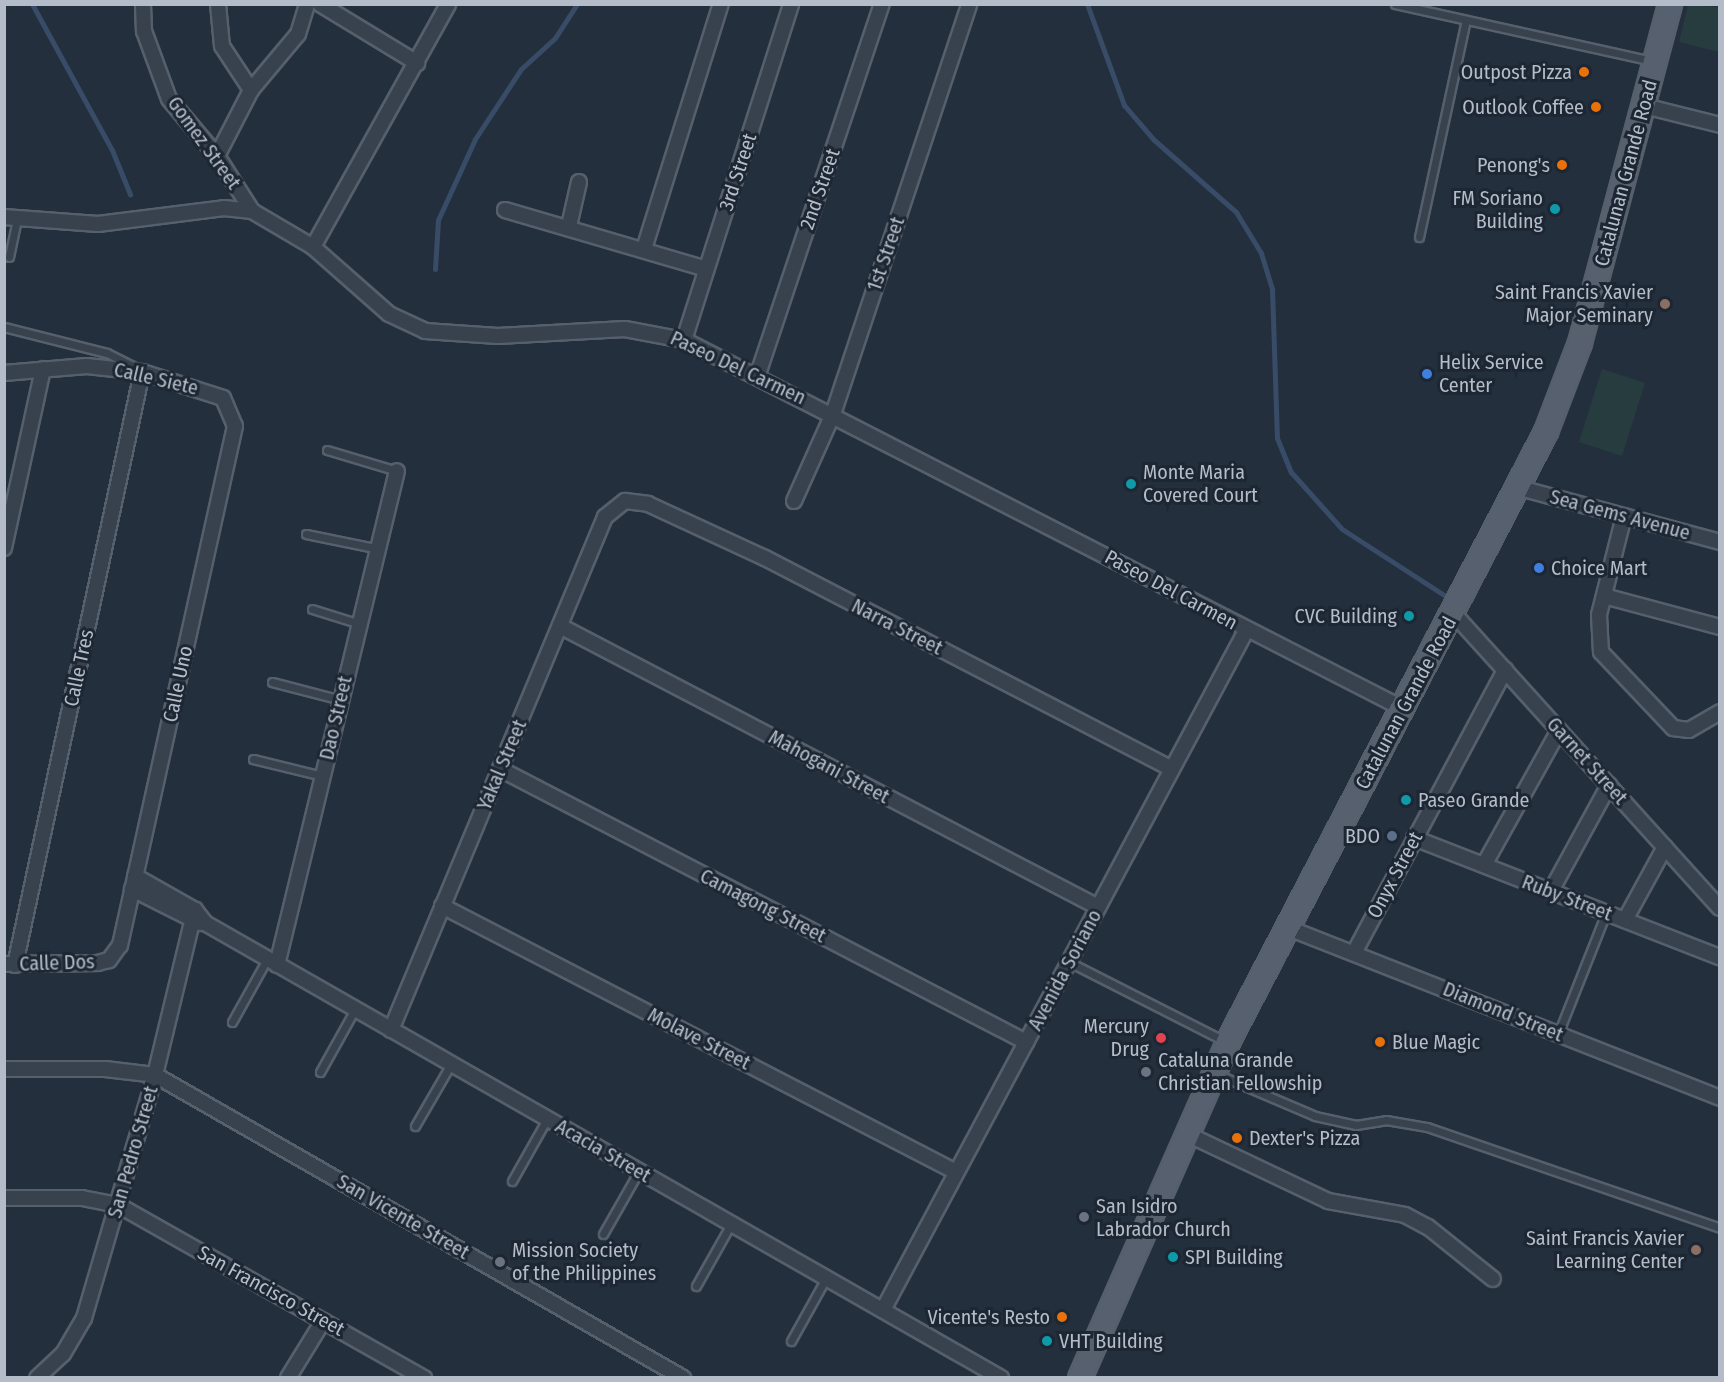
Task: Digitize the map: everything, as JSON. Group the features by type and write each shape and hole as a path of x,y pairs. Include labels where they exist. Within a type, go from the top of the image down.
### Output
{"main road":[{"name":"Catalunan Grande Road","path":"1080,1377 1213,1072 1286,927 1520,488 1580,344 1670,4"}],"street":[{"name":"Gomez Street","path":"143,4 144,31 169,99 216,156 252,211"},
{"path":"218,4 222,46 252,90"},
{"path":"216,156 252,90 298,33 307,4"},
{"path":"320,4 417,63"},
{"path":"313,247 448,4"},
{"path":"644,249 721,4"},
{"name":"3rd Street","path":"684,340 791,4"},
{"name":"2nd Street","path":"758,374 882,4"},
{"name":"1st Street","path":"794,501 832,414 969,4"},
{"path":"1644,106 1719,125"},
{"path":"569,226 579,182"},
{"name":"Paseo Del Carmen","path":"11,217 98,224 224,208 252,211 313,247 382,309 425,332 498,336 625,329 684,340 758,374 1247,630 1404,709"},
{"path":"505,210 569,226 706,269"},
{"name":"Calle Siete","path":"4,373 87,366 142,372 213,393 231,406"},
{"path":"4,548 43,369"},
{"name":"Calle Tres","path":"10,965 142,372"},
{"name":"Calle Uno","path":"109,960 120,945 235,426 231,406"},
{"name":"Dao Street","path":"272,962 322,776 375,548 397,471"},
{"name":"Sea Gems Avenue","path":"1520,488 1719,542"},
{"name":"Yakal Street","path":"391,1030 605,517 618,504"},
{"name":"Narra Street","path":"618,504 648,504 765,558 1172,769"},
{"path":"1624,516 1597,631 1601,652 1673,728 1689,730 1719,712"},
{"path":"1604,596 1719,627"},
{"name":"Garnet Street","path":"1454,614 1719,908"},
{"name":"Mahogani Street","path":"560,626 1098,907"},
{"name":"Avenida Soriano","path":"883,1310 1247,630"},
{"name":"Onyx Street","path":"1354,953 1505,670"},
{"path":"1484,865 1559,730"},
{"name":"Camagong Street","path":"500,770 1026,1042"},
{"path":"1551,891 1609,785"},
{"name":"Ruby Street","path":"1414,838 1719,957"},
{"path":"1625,920 1665,847"},
{"name":"Acacia Street","path":"134,883 1001,1377"},
{"name":"Molave Street","path":"442,906 956,1172"},
{"name":"San Pedro Street","path":"37,1377 76,1335 118,1205 197,919"},
{"name":"Diamond Street","path":"1286,927 1719,1098"},
{"name":"Calle Dos","path":"10,965 109,960"},
{"path":"4,1069 105,1069 155,1075"},
{"name":"San Vicente Street","path":"155,1075 683,1377"},
{"path":"1185,1133 1328,1201 1405,1215 1428,1227 1493,1278"},
{"name":"San Francisco Street","path":"4,1198 82,1198 118,1205 424,1377"},
{"path":"288,1377 323,1321"}],"lane":[{"path":"1395,4 1655,62"},
{"path":"1419,237 1466,20"},
{"path":"9,257 11,217"},
{"path":"4,327 107,353 142,372"},
{"path":"327,450 397,471"},
{"path":"306,534 375,548"},
{"path":"312,609 357,623"},
{"path":"272,682 341,700"},
{"path":"253,759 322,776"},
{"path":"1558,1034 1606,913"},
{"path":"232,1022 272,962"},
{"path":"1069,962 1228,1042"},
{"path":"320,1072 355,1009"},
{"path":"415,1126 451,1064"},
{"path":"1213,1072 1315,1116 1356,1125 1386,1120 1427,1127 1719,1228"},
{"path":"512,1181 547,1119"},
{"path":"603,1234 639,1171"},
{"path":"696,1286 731,1224"},
{"path":"791,1341 826,1278"}],"green space":[{"path":"1688,5 1719,7 1719,52 1679,42"},
{"path":"1602,369 1645,383 1622,456 1579,442"}],"waterway":[{"path":"32,4 112,150 130,194"},
{"path":"435,269 438,220 475,139 521,69 555,38 577,4"},
{"path":"1087,4 1124,105 1153,139 1236,212 1261,253 1272,289 1277,438 1291,472 1342,529 1444,595"}],"place":[{"name":"Outpost Pizza","path":"1584,72"},
{"name":"Outlook Coffee","path":"1596,107"},
{"name":"Penong's","path":"1562,165"},
{"name":"FM Soriano Building","path":"1555,209"},
{"name":"Saint Francis Xavier Major Seminary","path":"1665,304"},
{"name":"Helix Service Center","path":"1427,374"},
{"name":"Monte Maria Covered Court","path":"1131,484"},
{"name":"Choice Mart","path":"1539,568"},
{"name":"CVC Building","path":"1409,616"},
{"name":"Paseo Grande","path":"1406,800"},
{"name":"BDO","path":"1392,836"},
{"name":"Mercury Drug","path":"1161,1038"},
{"name":"Blue Magic","path":"1380,1042"},
{"name":"Cataluna Grande Christian Fellowship","path":"1146,1072"},
{"name":"Dexter's Pizza","path":"1237,1138"},
{"name":"San Isidro Labrador Church","path":"1084,1217"},
{"name":"Saint Francis Xavier Learning Center","path":"1696,1250"},
{"name":"SPI Building","path":"1173,1257"},
{"name":"Mission Society of the Philippines","path":"500,1262"},
{"name":"Vicente's Resto","path":"1062,1317"},
{"name":"VHT Building","path":"1047,1341"}]}
